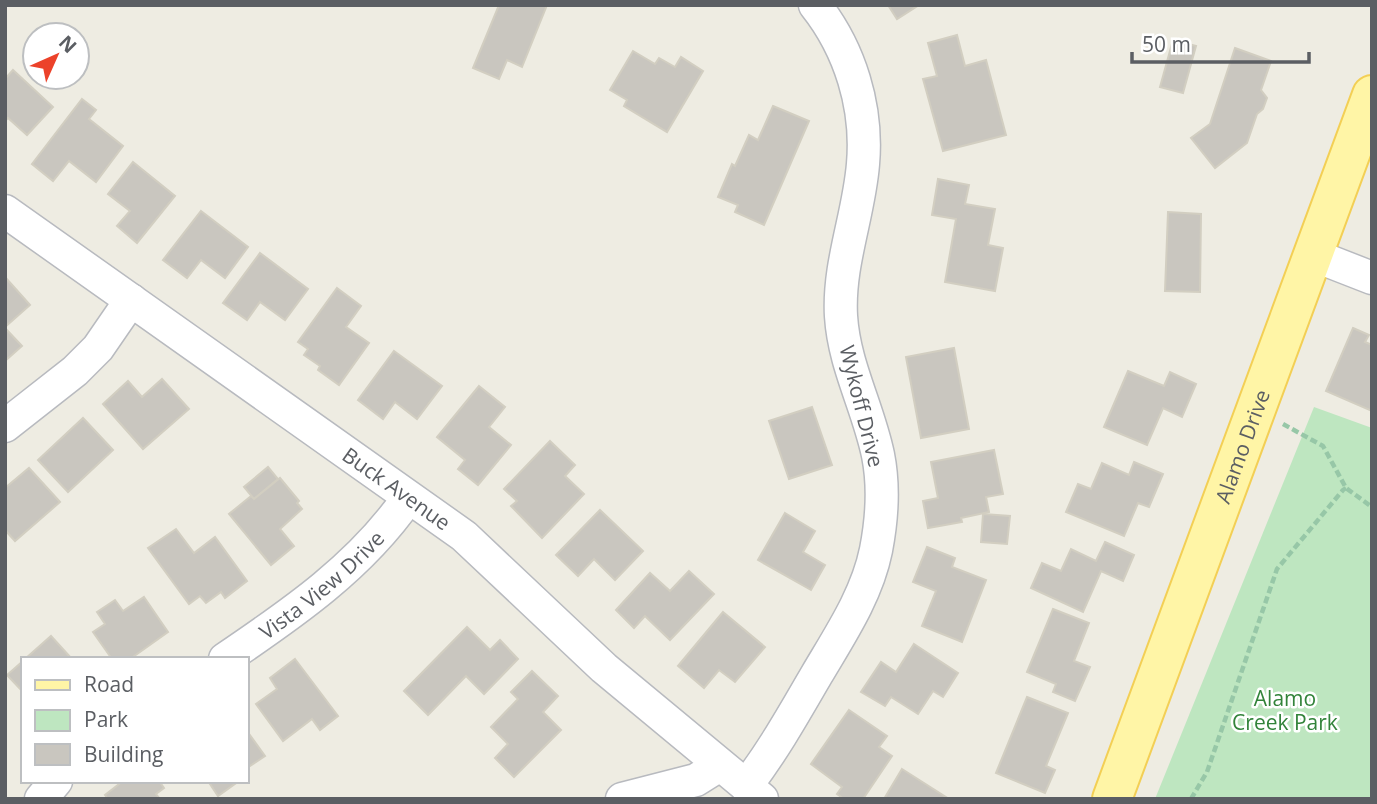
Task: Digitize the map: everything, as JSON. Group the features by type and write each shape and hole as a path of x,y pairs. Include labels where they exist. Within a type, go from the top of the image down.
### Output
{"main road":[{"name":"Alamo Drive","path":"1112,799 1372,94"}],"street":[{"name":"Wykoff Drive","path":"754,792 789,722 851,617 876,552 882,500 878,454 848,362 841,317 842,284 863,163 860,108 856,82 845,54 815,5"},
{"name":"Buck Avenue","path":"5,211 464,536 604,668 754,792"},
{"path":"1313,256 1372,278"},
{"path":"5,426 98,348 131,300"},
{"name":"Vista View Drive","path":"228,657 296,611 356,560 408,498"},
{"path":"622,799 696,780 720,765"},
{"path":"41,799 55,783"}],"path":[{"path":"1256,410 1323,446 1346,488 1372,507"},
{"path":"1191,799 1207,772 1277,569 1346,488"}],"green space":[{"name":"Alamo Creek Park","path":"1314,407 1372,428 1372,799 1155,799"}],"building":[{"path":"499,5 547,5 522,67 507,60 499,79 473,68"},
{"path":"888,5 919,5 897,19"},
{"path":"957,35 965,66 986,60 1006,135 943,151 923,79 937,76 928,43"},
{"path":"1173,40 1196,46 1183,93 1160,87"},
{"path":"1235,48 1271,61 1261,90 1267,98 1263,109 1257,114 1247,143 1215,168 1191,138 1210,124"},
{"path":"633,51 655,64 659,58 675,67 681,57 703,71 667,132 624,106 627,100 610,90"},
{"path":"13,70 21,77 21,91 36,91 53,107 27,135 8,118 5,121 5,79"},
{"path":"82,99 96,110 89,119 123,146 96,182 69,161 53,181 32,164"},
{"path":"773,106 809,121 764,225 735,212 738,205 718,197 732,164 735,166 749,135 758,140"},
{"path":"133,162 175,196 137,243 117,226 130,211 108,194"},
{"path":"938,179 969,185 965,204 995,209 988,245 1003,248 995,291 945,282 956,219 932,215"},
{"path":"201,211 248,247 225,278 201,260 187,278 163,260"},
{"path":"1168,212 1201,214 1200,292 1165,291"},
{"path":"260,253 308,289 285,320 260,302 247,320 223,303"},
{"path":"5,277 30,305 5,327"},
{"path":"337,288 361,306 346,327 369,343 339,385 318,370 320,366 304,355 308,349 298,342"},
{"path":"5,328 22,346 5,361"},
{"path":"1353,328 1369,335 1365,342 1372,345 1372,411 1326,391"},
{"path":"954,348 969,429 921,438 906,357"},
{"path":"394,351 442,386 417,419 395,402 383,419 358,400"},
{"path":"1128,371 1164,386 1170,372 1196,384 1182,417 1163,408 1147,445 1104,427"},
{"path":"162,379 189,409 143,449 103,404 128,381 142,397"},
{"path":"479,386 505,407 489,427 511,445 478,485 458,469 465,460 437,437"},
{"path":"812,407 832,465 789,479 769,421"},
{"path":"83,418 113,450 68,492 38,460"},
{"path":"550,441 575,465 565,476 584,494 542,538 511,506 517,501 504,489"},
{"path":"994,450 1003,494 986,497 989,512 961,518 962,522 928,528 923,501 938,498 931,462"},
{"path":"1134,462 1163,474 1149,507 1138,503 1124,536 1066,512 1078,484 1091,489 1102,463 1129,475"},
{"path":"268,467 278,479 254,499 244,487"},
{"path":"29,468 60,502 15,541 5,530 5,488"},
{"path":"280,478 299,501 297,503 302,509 280,529 294,546 271,565 229,514 251,496 254,499"},
{"path":"600,510 643,551 615,580 594,559 578,576 556,555"},
{"path":"785,513 815,531 803,552 825,565 811,590 758,560"},
{"path":"983,514 1010,516 1007,544 981,542"},
{"path":"176,529 194,553 215,537 247,581 225,598 221,592 206,603 200,596 189,604 148,548"},
{"path":"1105,542 1134,555 1123,581 1101,571 1083,612 1031,588 1042,563 1061,571 1071,549 1096,561"},
{"path":"927,547 955,558 952,567 986,580 962,642 922,626 936,591 913,582"},
{"path":"689,571 714,594 670,640 645,616 634,628 616,610 650,573 670,591"},
{"path":"144,597 168,632 133,657 111,657 93,632 105,624 97,612 115,600 123,611"},
{"path":"1053,609 1089,623 1074,661 1090,667 1075,701 1053,692 1056,684 1027,672"},
{"path":"723,612 765,647 735,682 719,670 704,688 678,666"},
{"path":"467,627 490,650 500,640 518,659 484,694 466,676 428,715 404,691"},
{"path":"51,636 70,657 27,657"},
{"path":"914,644 958,673 943,697 933,691 918,714 891,697 885,706 861,692 881,662 896,672"},
{"path":"295,659 338,716 320,730 312,719 283,741 256,704 277,689 270,678"},
{"path":"21,663 21,690 7,675"},
{"path":"532,671 558,696 543,712 561,730 514,777 495,758 508,744 491,727 518,699 511,692"},
{"path":"1027,697 1068,713 1046,766 1055,770 1045,793 996,773"},
{"path":"849,710 887,736 879,747 892,756 863,799 844,799 837,794 842,787 811,764"},
{"path":"248,732 265,756 248,767"},
{"path":"902,769 949,799 884,799"},
{"path":"120,783 160,783 164,788 156,794 160,799 108,799 105,795"},
{"path":"209,783 236,783 218,796"}]}
